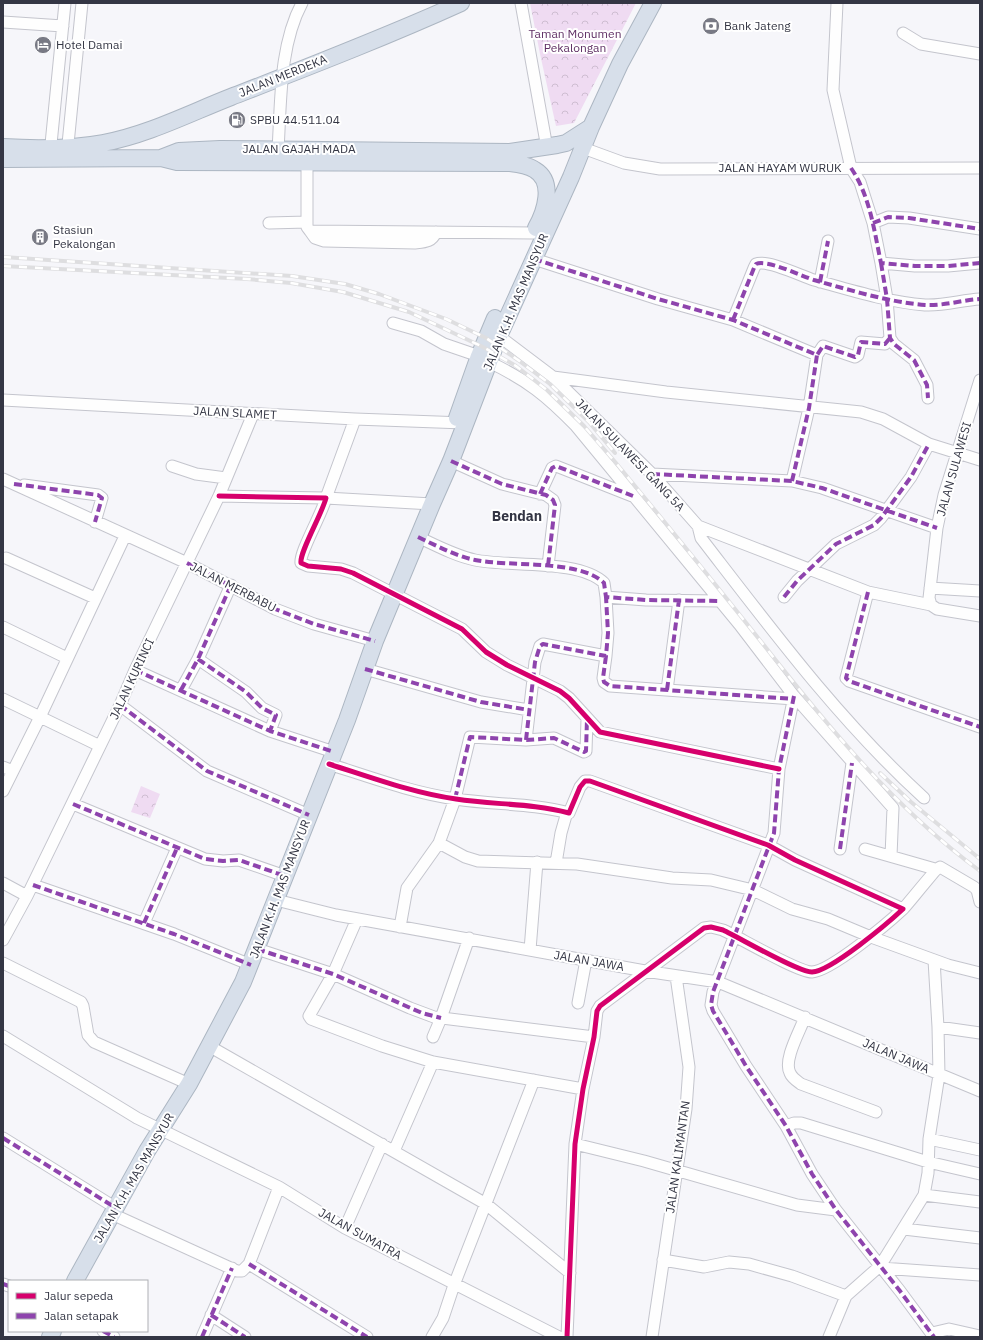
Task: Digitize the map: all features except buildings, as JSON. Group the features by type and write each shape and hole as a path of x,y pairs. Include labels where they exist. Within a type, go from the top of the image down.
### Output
{"highway":[{"name":"JALAN MERDEKA","path":"103,143 150,128 283,76 461,3"},
{"name":"JALAN K.H. MAS MANSYUR","path":"484,359 499,336 620,64 653,3"},
{"name":"JALAN GAJAH MADA","path":"3,159 67,153 155,158 179,151 356,149 481,158 510,152 547,148 566,143 591,127"},
{"path":"150,128 144,145 155,158 177,162 307,163 481,158"},
{"name":"JALAN GAJAH MADA","path":"67,153 103,143"},
{"name":"JALAN GAJAH MADA","path":"3,147 50,154"},
{"name":"JALAN K.H. MAS MANSYUR","path":"76,1280 147,1151 189,1084 251,965 375,641 443,478 484,359 545,206 544,181 535,170 527,166 481,158"},
{"name":"JALAN K.H. MAS MANSYUR","path":"443,478 452,461 461,423"}],"street":[{"path":"50,154 65,3"},
{"path":"67,153 82,3"},
{"path":"278,150 283,76 288,43 296,14 302,3"},
{"path":"521,3 547,148"},
{"path":"837,3 833,90 851,168 860,182 874,223 887,299 890,338 894,344 914,360 927,385 928,398"},
{"path":"3,22 63,26"},
{"path":"903,33 921,44 980,54"},
{"name":"JALAN HAYAM WURUK","path":"583,148 624,163 660,169 980,168"},
{"path":"307,163 309,227"},
{"path":"874,223 888,217 909,218 980,229"},
{"path":"270,223 309,227 436,232 534,233"},
{"path":"820,282 828,241"},
{"path":"534,259 658,299 733,320 817,355"},
{"path":"733,320 756,264 763,262 820,282 887,299 925,305 980,299"},
{"path":"881,263 915,266 948,266 980,263"},
{"path":"393,323 421,331 444,344 484,359 525,381 558,407 719,601 794,697 893,808 891,856"},
{"name":"JALAN SULAWESI GANG 5A","path":"499,336 554,377 652,474 698,526 868,592 931,605"},
{"path":"792,481 809,408 817,355 823,346 855,357 858,355 861,342 885,344 890,338"},
{"path":"554,377 666,392 809,408 855,411 872,415 904,429 929,444 980,460"},
{"name":"JALAN SULAWESI","path":"931,605 929,601 930,588 937,528 944,495 980,380"},
{"name":"JALAN SLAMET","path":"3,400 355,420 461,423"},
{"name":"JALAN KURINCI","path":"3,940 27,896 73,804 135,670 219,496 253,414"},
{"path":"355,420 318,521 301,555 301,563 308,566 341,569 379,586 462,629 486,652 533,679 560,691 569,698 600,732 748,761 779,769"},
{"path":"784,597 797,581 836,544 874,525 911,477 929,444"},
{"path":"452,461 502,484 552,498 555,505 548,566"},
{"path":"172,466 196,474 226,478"},
{"path":"540,494 552,468 556,466 633,496"},
{"path":"652,474 792,481 822,488 937,528"},
{"name":"JALAN MERBABU","path":"3,479 187,563 275,609 314,624 375,641"},
{"name":"JALAN MERBABU","path":"14,484 98,495 102,498 102,502 95,522"},
{"path":"219,496 326,498 432,504"},
{"path":"698,526 701,538 815,684 883,760 924,798"},
{"path":"3,791 8,769 40,717 66,658 125,536"},
{"path":"418,537 442,548 476,560 548,566 579,571 599,578 605,586 608,633 602,678 604,682 610,686 794,697"},
{"path":"6,558 95,598"},
{"path":"181,690 198,659 231,585"},
{"path":"930,588 980,591"},
{"path":"868,592 846,678 849,681 972,724"},
{"path":"606,597 719,601"},
{"path":"666,690 679,600"},
{"path":"931,605 942,610 980,616"},
{"path":"3,627 66,658"},
{"path":"526,740 533,679 539,649 543,644 606,656"},
{"path":"198,659 246,692 262,708 276,715 270,731"},
{"path":"365,669 481,702 529,710"},
{"path":"135,670 331,758 409,789 455,799 537,806 567,812"},
{"path":"794,697 779,769 776,826 712,998 713,1011 746,1066 786,1126 812,1174 836,1210 880,1267 900,1290 933,1335 949,1329 980,1336"},
{"path":"3,699 100,746"},
{"path":"120,705 207,771 309,815"},
{"path":"400,927 407,888 439,843 455,799 470,737 526,740 554,738 584,752 586,751 587,719"},
{"path":"840,849 852,763"},
{"path":"556,863 561,833 567,812 570,811 582,783 585,781 590,781 768,845 795,860 903,909"},
{"path":"73,804 205,859 223,861 239,860 285,876"},
{"path":"439,843 465,857 478,861 537,862 604,867 672,878 711,880 753,890 792,909 828,919 871,937 934,960 980,973"},
{"path":"144,923 177,848"},
{"path":"865,849 935,869 943,868 977,890 980,902"},
{"path":"530,950 537,862"},
{"path":"567,1337 575,1144 583,1089 594,1037 597,1011 600,1006 704,928 716,928 794,966 812,972 828,966 871,937 903,909 921,889 935,869"},
{"path":"3,883 27,896"},
{"path":"32,885 144,923 251,965"},
{"name":"JALAN JAWA","path":"276,900 357,919 400,927 469,938 645,971 718,982 980,1091"},
{"path":"357,919 334,974 309,1016 311,1019 382,1046 433,1062 583,1089"},
{"path":"433,1037 442,1018 469,938"},
{"path":"257,949 334,974 422,1014 442,1018 594,1037"},
{"path":"578,1003 586,960"},
{"path":"829,1337 846,1296 880,1267 924,1195 939,1075 934,960"},
{"path":"3,963 80,1002 83,1006 88,1036 94,1042 189,1084"},
{"name":"JALAN KALIMANTAN","path":"652,1337 686,1109 689,1067 676,976"},
{"path":"805,1017 790,1054 788,1064 789,1072 801,1084 876,1112"},
{"path":"938,1027 980,1033"},
{"name":"JALAN SUMATRA","path":"3,1036 136,1118 279,1187 345,1228 454,1285 559,1337"},
{"path":"209,1046 486,1204 570,1273"},
{"path":"394,1151 433,1062"},
{"path":"432,1337 443,1318 454,1285 534,1080"},
{"path":"786,1126 794,1123 801,1123 928,1162 980,1174"},
{"path":"3,1138 114,1211 232,1268 242,1271 249,1264 279,1187"},
{"path":"930,1138 980,1150"},
{"path":"345,1228 382,1144"},
{"path":"575,1144 676,1170 797,1205 836,1210"},
{"path":"924,1195 980,1202"},
{"path":"904,1229 980,1238"},
{"path":"663,1260 704,1267 729,1262 749,1264 792,1276 846,1296"},
{"path":"249,1264 367,1337"},
{"path":"880,1267 980,1275"},
{"path":"202,1337 232,1268"},
{"path":"211,1315 246,1337"},
{"path":"105,1332 114,1337"}],"green space":[{"name":"Taman Monumen Pekalongan","path":"530,3 636,3 574,123 556,126"},
{"path":"141,786 160,794 150,818 131,812"}],"railway":[{"path":"3,257 292,276 345,284 379,294 446,319 486,338 550,384 589,422 615,453"},
{"path":"3,266 247,279 291,283 343,292 409,312 483,347 516,366 547,390 584,426 724,595 809,702 862,763 918,820 980,871"},
{"path":"880,773 911,802 980,859"}],"marked path":[{"path":"851,168 863,190 867,202 881,263 915,266 948,266 980,263"},
{"path":"873,223 888,217 909,218 980,229"},
{"path":"820,282 828,241"},
{"path":"534,259 658,299 733,320 817,355 823,346 855,357 858,355 861,342 885,344 890,338"},
{"path":"733,320 754,268 756,264 761,263 776,266 841,288 897,301 932,305 980,299"},
{"path":"881,263 887,299 890,338 894,344 914,360 927,385 928,398"},
{"path":"792,481 809,408 817,355"},
{"path":"784,597 797,581 836,544 874,525 881,518 911,477 929,444"},
{"path":"451,461 502,484 546,495 553,500 555,505 548,566"},
{"path":"540,494 552,468 556,466 633,496"},
{"path":"652,474 792,481 822,488 937,528"},
{"path":"14,484 98,495 102,498 95,522"},
{"path":"418,537 439,547 475,560 543,565 578,570 593,575 604,583 606,597 646,600 719,601"},
{"path":"187,563 275,609 314,624 375,641"},
{"path":"181,690 198,659 231,585"},
{"path":"868,592 846,678 849,681 980,727"},
{"path":"526,740 535,662 540,646 543,644 606,656 608,633 606,597"},
{"path":"667,690 679,600"},
{"path":"606,656 603,678 604,682 610,686 794,699"},
{"path":"198,659 246,692 262,708 276,715 270,731"},
{"path":"365,669 481,702 529,710"},
{"path":"135,670 270,731 334,752"},
{"path":"794,696 779,769 774,833 713,992 711,1005 713,1011 746,1066 786,1126 812,1174 836,1210 934,1337"},
{"path":"120,705 207,771 309,815"},
{"path":"455,799 470,737 526,740 554,738 584,752 586,751 587,719"},
{"path":"840,849 852,763"},
{"path":"73,804 205,859 223,861 239,860 285,876"},
{"path":"144,923 177,848"},
{"path":"33,885 174,934 251,965"},
{"path":"257,949 333,974 422,1013 441,1018"},
{"path":"3,1138 116,1208"},
{"path":"249,1264 367,1337"},
{"path":"202,1337 232,1268"},
{"path":"3,1284 8,1286"},
{"path":"211,1315 245,1337"},
{"path":"105,1332 114,1337"}],"cycle path":[{"path":"219,496 326,498 307,542 301,558 301,563 308,566 341,569 353,573 462,629 486,652 507,665 560,691 569,698 600,732 779,769"},
{"path":"329,764 424,793 470,801 541,807 569,813 580,787 585,781 590,781 768,845 795,860 903,909 873,935 845,955 821,970 812,972 805,971 782,961 723,930 711,927 704,928 600,1006 597,1011 594,1037 583,1089 575,1144 567,1337"}],"place":[{"name":"Bank Jateng","path":"711,26"},
{"name":"Hotel Damai","path":"43,45"},
{"name":"SPBU 44.511.04","path":"237,120"},
{"name":"Stasiun Pekalongan","path":"40,237"}],"district":[{"name":"Bendan","path":"517,516"}]}
